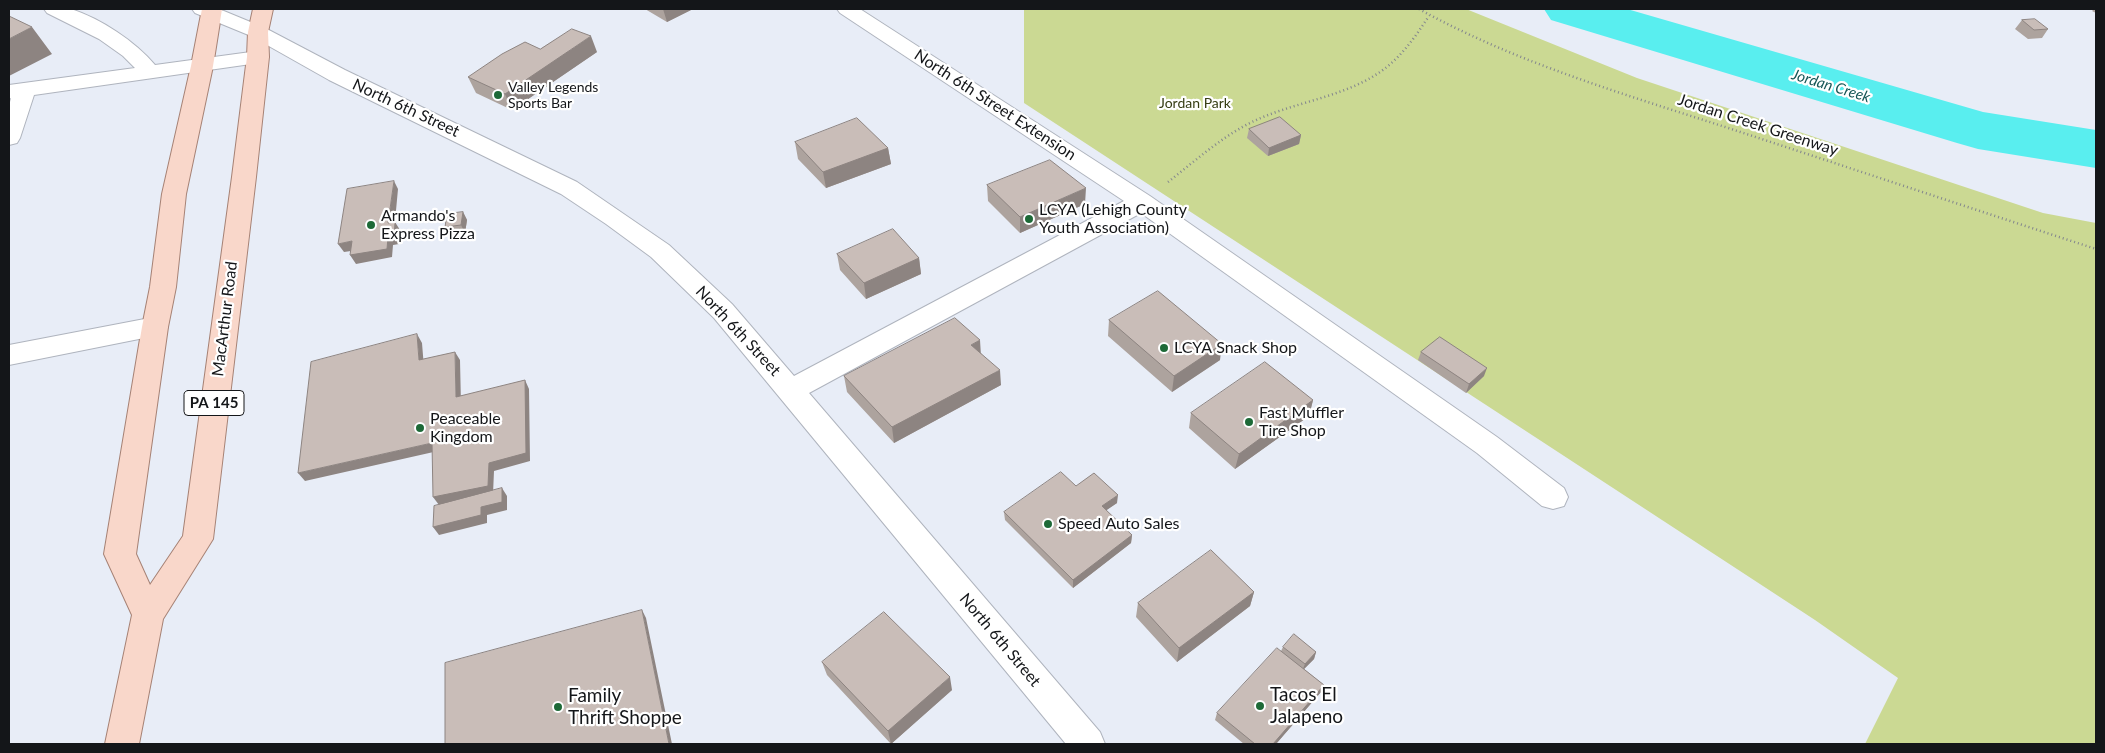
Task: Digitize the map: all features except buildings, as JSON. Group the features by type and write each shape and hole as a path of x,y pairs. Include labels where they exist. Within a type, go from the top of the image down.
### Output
{"main road":[{"path":"148,615 120,554 155,327 163,287 174,194 202,66 208,10"},
{"name":"MacArthur Road","path":"122,744 148,615 198,539 260,32"}],"street":[{"path":"54,9 103,32 139,58 150,72"},
{"name":"North 6th Street Extension","path":"847,9 1142,202 1487,444 1553,497"},
{"name":"North 6th Street","path":"208,10 260,32 337,75 521,162 570,188 660,251 723,311 1088,744"},
{"path":"9,138 17,91 202,66 260,32"},
{"path":"791,390 1142,202"},
{"path":"9,355 155,327"}],"path":[{"name":"Jordan Creek Greenway","path":"1419,9 1457,30 1528,59 1632,96 2096,249"},
{"path":"1142,202 1226,139 1257,119 1309,102 1380,71 1412,41 1430,16"}],"green space":[{"name":"Jordan Park","path":"1024,9 1466,9 1637,78 2043,213 2096,223 2096,744 1865,744 1898,678 1815,620 1024,103"}],"waterway":[{"name":"Jordan Creek","path":"1570,9 1978,130 2096,149"}],"place":[{"name":"Valley Legends Sports Bar","path":"498,95"},
{"name":"LCYA (Lehigh County Youth Association)","path":"1029,219"},
{"name":"Armando's Express Pizza","path":"371,225"},
{"name":"LCYA Snack Shop","path":"1164,348"},
{"name":"Fast Muffler Tire Shop","path":"1249,422"},
{"name":"Peaceable Kingdom","path":"420,428"},
{"name":"Speed Auto Sales","path":"1048,524"},
{"name":"Tacos El Jalapeno","path":"1260,706"},
{"name":"Family Thrift Shoppe","path":"558,707"}]}
